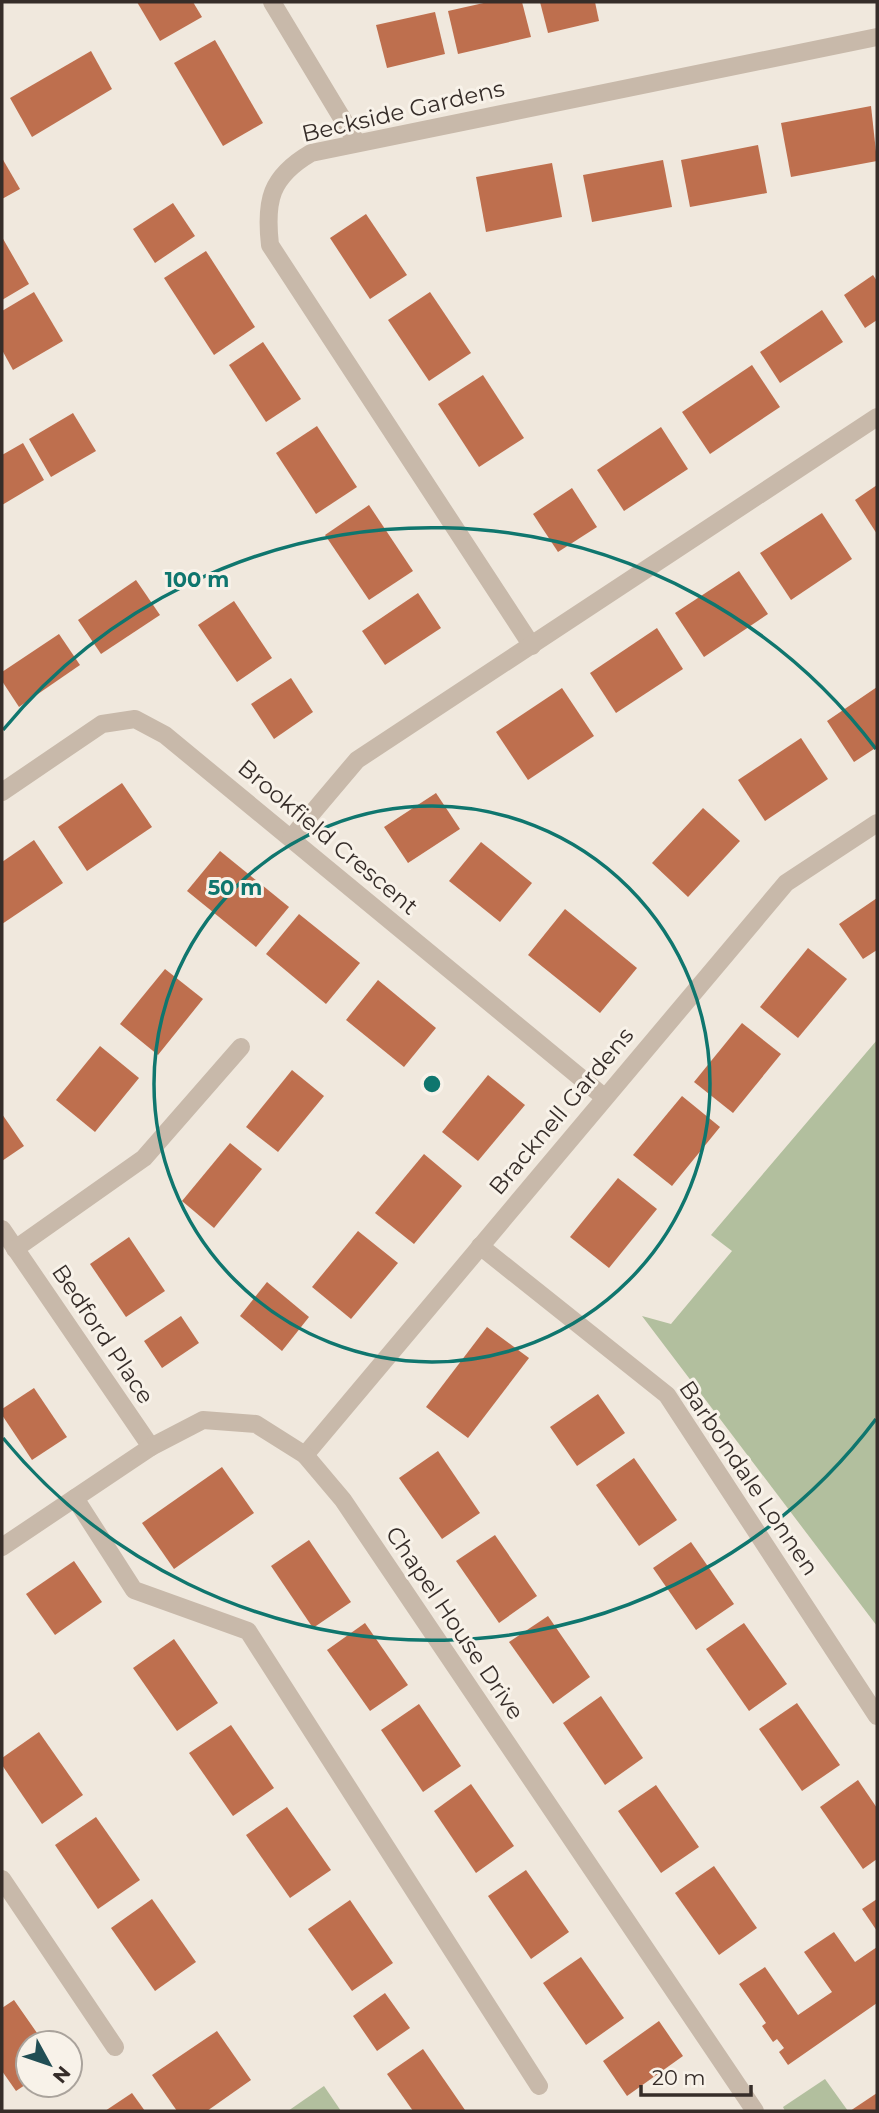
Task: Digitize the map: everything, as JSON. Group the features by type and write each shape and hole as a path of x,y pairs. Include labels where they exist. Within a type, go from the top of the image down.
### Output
{"street":[{"path":"272,2 357,142"},
{"name":"Beckside Gardens","path":"532,646 270,245 267,216 271,194 281,176 310,153 357,142 877,37"},
{"path":"291,838 357,760 877,417"},
{"name":"Brookfield Crescent","path":"2,792 102,724 135,719 165,735 604,1097"},
{"name":"Bracknell Gardens","path":"305,1455 786,883 877,823"},
{"path":"15,1249 144,1158 241,1047"},
{"name":"Bedford Place","path":"2,1229 151,1447"},
{"name":"Barbondale Lonnen","path":"480,1246 667,1395 877,1716"},
{"name":"Chapel House Drive","path":"2,1546 151,1447 203,1420 256,1424 305,1455 343,1500 755,2111"},
{"path":"75,1498 134,1590 248,1631 539,2086"},
{"path":"2,1880 115,2047"}],"green space":[{"path":"877,1040 877,1626 642,1316 671,1324 732,1251 711,1235"},
{"path":"825,2079 848,2111 785,2111 783,2107"},
{"path":"324,2086 341,2111 288,2111"}],"building":[{"path":"137,2 193,2 202,17 160,41"},
{"path":"488,2 522,2 531,37 458,54 448,11"},
{"path":"540,2 595,2 599,21 548,33"},
{"path":"435,12 445,54 387,68 376,25"},
{"path":"215,40 263,123 223,146 174,63"},
{"path":"91,51 112,89 32,137 10,98"},
{"path":"871,106 877,161 791,177 781,123"},
{"path":"758,145 767,193 690,207 681,160"},
{"path":"2,158 20,189 2,199"},
{"path":"663,160 672,207 592,222 583,175"},
{"path":"552,163 562,217 486,232 476,177"},
{"path":"173,203 195,236 155,263 133,229"},
{"path":"366,214 407,275 370,299 330,238"},
{"path":"2,237 29,284 2,300"},
{"path":"206,251 255,327 214,355 164,278"},
{"path":"873,275 877,281 877,320 865,328 844,295"},
{"path":"34,292 63,341 13,370 2,350 2,311"},
{"path":"430,292 471,353 429,381 388,320"},
{"path":"822,310 843,342 780,383 760,352"},
{"path":"263,342 301,399 266,422 229,365"},
{"path":"752,365 780,407 710,454 682,412"},
{"path":"483,375 524,438 479,467 438,404"},
{"path":"73,413 96,451 51,477 29,439"},
{"path":"317,426 357,487 316,514 276,453"},
{"path":"661,427 688,469 624,511 597,470"},
{"path":"23,443 44,480 2,505 2,455"},
{"path":"877,485 877,534 855,500"},
{"path":"572,488 597,527 558,552 533,514"},
{"path":"369,505 413,571 369,600 325,535"},
{"path":"822,513 852,559 791,600 760,553"},
{"path":"739,571 768,614 704,657 675,613"},
{"path":"136,580 160,615 101,654 78,620"},
{"path":"418,593 441,628 385,665 362,631"},
{"path":"234,601 272,658 237,682 198,625"},
{"path":"657,628 683,669 616,713 590,673"},
{"path":"59,634 80,665 19,707 2,681 2,672"},
{"path":"291,678 313,712 274,739 251,704"},
{"path":"877,687 877,747 854,762 827,721"},
{"path":"562,688 594,736 528,780 496,732"},
{"path":"801,738 828,779 765,821 738,780"},
{"path":"122,783 152,827 87,871 58,827"},
{"path":"436,793 460,829 408,863 384,827"},
{"path":"703,808 740,841 688,897 652,863"},
{"path":"34,840 63,883 2,924 2,862"},
{"path":"481,842 532,883 500,922 449,881"},
{"path":"220,851 289,907 256,947 187,891"},
{"path":"877,898 877,950 863,959 839,924"},
{"path":"565,909 637,968 600,1013 528,955"},
{"path":"299,914 360,963 326,1004 266,954"},
{"path":"808,948 847,979 798,1038 760,1007"},
{"path":"165,969 203,999 158,1055 120,1024"},
{"path":"378,980 436,1028 404,1067 346,1020"},
{"path":"742,1023 781,1054 733,1113 694,1082"},
{"path":"100,1046 139,1078 95,1132 56,1100"},
{"path":"292,1070 324,1096 278,1152 246,1127"},
{"path":"488,1075 525,1105 478,1161 442,1132"},
{"path":"682,1096 720,1127 672,1186 633,1155"},
{"path":"2,1114 24,1146 2,1161"},
{"path":"230,1143 262,1169 214,1228 182,1201"},
{"path":"424,1154 462,1186 414,1244 375,1213"},
{"path":"618,1178 657,1209 609,1268 570,1237"},
{"path":"358,1231 398,1263 351,1319 312,1287"},
{"path":"129,1237 165,1291 126,1317 90,1264"},
{"path":"267,1282 309,1317 282,1351 240,1316"},
{"path":"181,1316 199,1343 162,1368 144,1341"},
{"path":"487,1327 529,1358 468,1438 426,1407"},
{"path":"34,1388 67,1437 32,1460 2,1415 2,1409"},
{"path":"598,1394 625,1433 577,1466 550,1427"},
{"path":"438,1451 480,1513 442,1539 399,1478"},
{"path":"634,1458 677,1520 639,1546 596,1485"},
{"path":"222,1467 254,1513 174,1569 142,1523"},
{"path":"495,1535 537,1596 499,1623 456,1561"},
{"path":"309,1540 351,1602 313,1628 271,1566"},
{"path":"691,1542 734,1604 696,1630 653,1568"},
{"path":"74,1561 102,1602 55,1635 26,1594"},
{"path":"548,1616 590,1677 553,1704 509,1642"},
{"path":"365,1623 408,1685 370,1711 327,1650"},
{"path":"744,1623 787,1684 749,1711 706,1649"},
{"path":"174,1639 218,1703 177,1731 133,1668"},
{"path":"601,1696 643,1758 605,1785 563,1723"},
{"path":"797,1703 840,1765 802,1791 759,1729"},
{"path":"419,1704 461,1766 423,1792 381,1730"},
{"path":"231,1725 274,1788 233,1816 189,1753"},
{"path":"39,1732 83,1795 42,1824 2,1765 2,1758"},
{"path":"858,1780 877,1808 877,1859 863,1869 820,1807"},
{"path":"471,1784 514,1846 476,1873 434,1811"},
{"path":"656,1785 699,1847 661,1873 618,1811"},
{"path":"287,1807 331,1870 290,1898 246,1835"},
{"path":"96,1817 140,1880 98,1909 55,1845"},
{"path":"714,1866 757,1928 719,1955 675,1893"},
{"path":"526,1870 569,1932 531,1959 488,1896"},
{"path":"152,1899 196,1962 155,1991 111,1928"},
{"path":"877,1899 877,1931 862,1909"},
{"path":"350,1900 393,1963 352,1991 308,1929"},
{"path":"834,1932 855,1962 877,1947 877,2003 788,2065 779,2052 784,2048 777,2039 773,2042 762,2026 766,2023 739,1984 765,1967 798,2015 832,1992 804,1952"},
{"path":"581,1957 624,2018 586,2045 543,1983"},
{"path":"385,1993 410,2028 377,2051 353,2016"},
{"path":"14,2000 34,2029 14,2029 14,2088 2,2071 2,2008"},
{"path":"659,2021 683,2056 627,2096 603,2061"},
{"path":"217,2031 251,2080 207,2111 177,2111 152,2075"},
{"path":"423,2049 464,2111 413,2111 387,2074"},
{"path":"132,2093 145,2111 105,2111"},
{"path":"877,2093 877,2111 850,2111"}]}
